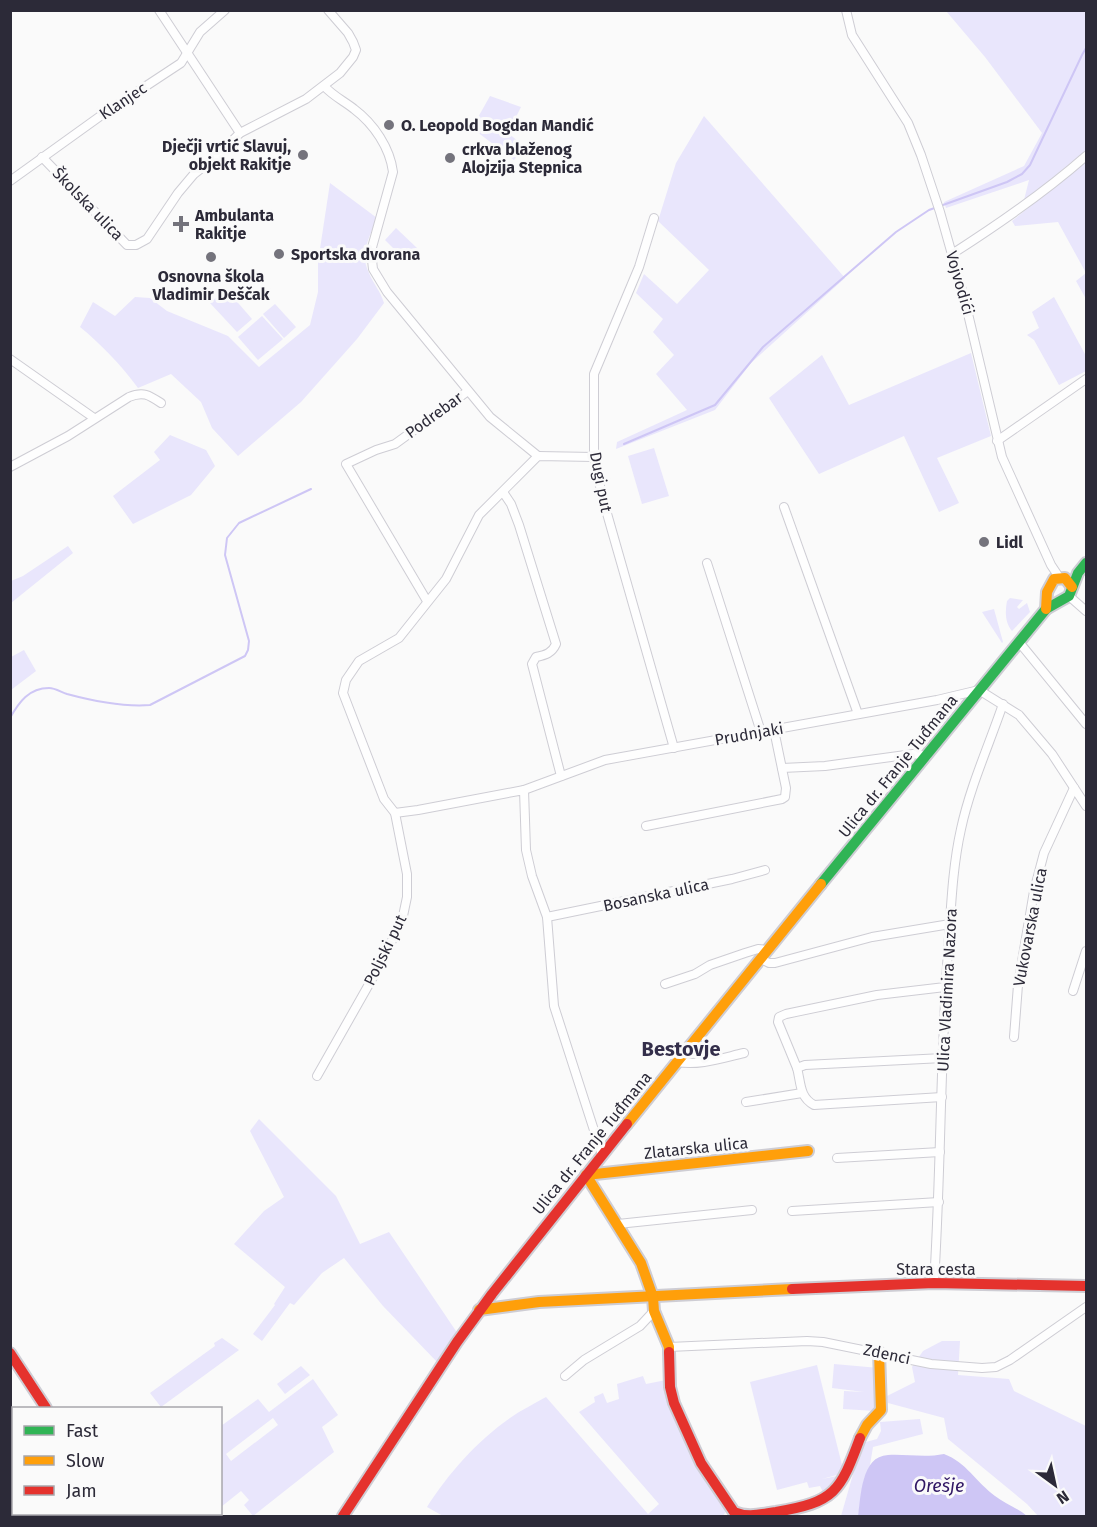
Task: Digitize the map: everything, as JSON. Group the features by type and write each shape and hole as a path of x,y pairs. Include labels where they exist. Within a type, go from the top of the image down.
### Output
{"main road":[{"path":"1059,578 1071,592 1078,573 1086,563"},
{"path":"1046,609 1047,586 1059,578 1078,573"},
{"name":"Ulica dr. Franje Tuđmana","path":"343,1516 479,1310 676,1062 979,690 1046,609 1071,592"},
{"path":"1048,593 1052,599 1059,602"},
{"name":"Zlatarska ulica","path":"586,1175 808,1151"},
{"path":"586,1175 641,1263 653,1297 654,1311 669,1347 670,1388 675,1403 698,1458 734,1512 746,1516 813,1505 824,1500 840,1485 848,1473 859,1435 865,1425 881,1410 879,1352"},
{"name":"Stara cesta","path":"653,1297 934,1283 1086,1286"},
{"path":"479,1310 539,1302 653,1297"},
{"path":"10,1353 45,1407"}],"street":[{"path":"159,10 240,132"},
{"name":"Klanjec","path":"10,181 181,63 200,32 225,10"},
{"name":"Školska ulica","path":"42,157 128,245 136,246 147,239 178,193 194,174 217,156 240,132 306,99 340,73 356,50 348,33 328,10"},
{"name":"Vojvodići","path":"846,10 852,35 908,123 940,212 977,345 998,441 1008,473 1059,578"},
{"path":"324,86 334,96 356,110 386,147 392,159 393,172 371,251 373,268 387,292 468,391"},
{"path":"952,254 1011,216 1053,185 1086,156"},
{"name":"Dugi put","path":"654,218 639,267 594,374 594,457 602,496 674,748"},
{"path":"10,359 94,418"},
{"path":"998,441 1086,379"},
{"name":"Podrebar","path":"427,601 346,464 395,444 468,391 490,417 538,456"},
{"path":"10,466 68,436 138,393 147,394 161,403"},
{"path":"395,813 384,799 343,693 346,680 359,661 399,638 446,579 479,515 538,456 594,457"},
{"path":"503,492 511,504 519,525 556,644 554,650 536,657 532,664 561,776"},
{"path":"784,507 858,714"},
{"path":"707,562 761,732"},
{"path":"1071,592 1086,611"},
{"path":"1019,642 1086,724"},
{"path":"979,690 1019,716 1052,754 1086,806"},
{"name":"Prudnjaki","path":"395,813 524,790 605,760 938,700 979,690"},
{"name":"Ulica Vladimira Nazora","path":"934,1283 939,1202 945,987 960,830 1003,704"},
{"path":"646,826 782,799 787,794 774,730"},
{"path":"782,768 825,766 913,754 927,756"},
{"name":"Vukovarska ulica","path":"1014,1037 1018,985 1034,891 1044,853 1074,788"},
{"path":"524,790 526,850 532,876 547,918 554,1006 602,1155"},
{"name":"Poljski put","path":"317,1077 385,956 404,916 407,874 395,813"},
{"name":"Bosanska ulica","path":"547,918 765,870"},
{"path":"760,959 775,963 872,937 950,924"},
{"path":"665,984 694,975 710,965 745,953 759,949 768,950"},
{"path":"1073,991 1086,951"},
{"path":"942,1098 814,1105 801,1093 797,1068 778,1022 779,1017 786,1014 877,995 945,987"},
{"path":"676,1062 688,1064 744,1053"},
{"path":"797,1068 805,1065 943,1058"},
{"path":"746,1102 801,1093"},
{"path":"837,1158 940,1152"},
{"path":"792,1211 939,1202"},
{"path":"618,1224 752,1210"},
{"name":"Zdenci","path":"669,1347 807,1341 879,1352 931,1364 996,1367 1010,1360 1086,1307"},
{"path":"565,1376 584,1360 640,1326 654,1311"}],"shaded area":[{"path":"946,11 1086,11 1086,150 1024,200 1029,180 946,208 944,202 1024,166 1042,133 985,57"},
{"path":"490,96 521,107 508,133 525,147 514,160 472,128"},
{"path":"704,116 845,278 751,363 715,410 616,449 617,442 687,410 656,374 674,355 653,332 663,319 636,293 644,274 677,304 709,270 658,221 676,163"},
{"path":"1086,161 1086,273 1058,222 1015,226 1012,221"},
{"path":"330,183 377,218 367,245 365,259 369,273 384,303 357,339 301,402 238,456 212,428 201,402 171,374 138,388 111,356 80,327 93,302 115,316 135,297 150,298 167,311 228,336 259,367 310,325 318,292 318,262"},
{"path":"396,228 417,248 405,260 385,240"},
{"path":"1086,273 1086,299 1076,281"},
{"path":"226,289 252,319 237,332 210,303"},
{"path":"1054,297 1086,356 1086,371 1059,385 1034,340 1027,335 1039,328 1032,312"},
{"path":"275,304 296,327 284,338 263,314"},
{"path":"262,316 283,339 258,360 238,337"},
{"path":"971,353 991,436 937,458 959,503 939,512 904,436 819,474 769,398 822,355 849,405"},
{"path":"170,435 206,450 215,466 191,495 133,524 113,496 160,460 154,452"},
{"path":"654,448 669,496 642,504 628,456"},
{"path":"68,546 73,553 11,603 11,581 23,576"},
{"path":"1010,598 1023,600 1017,607 1019,609 1027,603 1030,612 1012,631 1006,613 1007,601"},
{"path":"994,609 1003,642 1002,643 982,612"},
{"path":"24,650 36,671 11,690 11,657"},
{"path":"259,1119 336,1196 360,1244 389,1232 458,1334 438,1363 383,1306 344,1258 322,1273 294,1305 290,1303 262,1341 253,1334 275,1305 285,1287 234,1244 264,1211 284,1197 250,1131"},
{"path":"222,1338 239,1350 161,1407 150,1393 215,1346 214,1343"},
{"path":"942,1341 960,1341 958,1375 1009,1379 1014,1391 1086,1426 1086,1516 1038,1516 1027,1504 948,1439 944,1418 888,1403 887,1396 915,1382 912,1367 923,1351"},
{"path":"834,1364 879,1368 875,1411 843,1409 844,1391 864,1392 832,1388"},
{"path":"817,1365 844,1473 822,1479 837,1476 839,1480 824,1494 820,1486 809,1488 807,1482 777,1490 750,1382"},
{"path":"301,1366 310,1375 285,1394 277,1384"},
{"path":"643,1376 646,1384 666,1380 727,1510 723,1516 443,1516 427,1507 454,1470 486,1437 514,1415 546,1397 648,1514 659,1504 579,1412 595,1402 594,1397 603,1393 607,1403 619,1399 617,1384"},
{"path":"313,1379 338,1415 322,1427 334,1452 253,1516 244,1505 249,1500 241,1491 222,1506 222,1425 258,1399 269,1412","holes":["273,1418 278,1425 231,1461 226,1454"]},
{"path":"920,1419 923,1434 873,1447 870,1465 864,1479 858,1516 841,1516 862,1443 877,1439 881,1431 880,1422"}],"water":[{"name":"Orešje","path":"944,1454 965,1467 988,1491 1027,1516 858,1516 864,1479 872,1462 888,1455"}],"waterway":[{"path":"624,444 715,405 763,347 896,232 929,210 1007,182 1022,174 1030,165 1086,48"},
{"path":"10,718 30,693 49,688 108,703 150,705 245,656 249,641 225,555 227,538 239,523 311,489"}],"traffic: fast":[{"path":"821,884 1046,609 1069,596 1078,573 1086,563"}],"traffic: slow":[{"path":"1046,609 1047,592 1054,579 1065,578 1072,587"},
{"path":"627,1124 821,884"},
{"path":"669,1352 654,1311 653,1297 641,1263 586,1175 808,1151"},
{"path":"479,1310 539,1302 792,1289"},
{"path":"860,1438 867,1425 881,1410 879,1352"}],"traffic: jam":[{"path":"343,1516 457,1342 492,1294 627,1124"},
{"path":"792,1289 934,1283 1086,1286"},
{"path":"669,1352 670,1387 674,1403 701,1463 734,1512 749,1515 765,1514 811,1504 823,1498 833,1492 840,1483 860,1438"},
{"path":"10,1353 45,1407"}],"place":[{"name":"O. Leopold Bogdan Mandić","path":"389,125"},
{"name":"Dječji vrtić Slavuj, objekt Rakitje","path":"303,155"},
{"name":"crkva blaženog Alojzija Stepnica","path":"450,158"},
{"name":"Ambulanta Rakitje","path":"181,224"},
{"name":"Sportska dvorana","path":"279,254"},
{"name":"Osnovna škola Vladimir Deščak","path":"211,257"},
{"name":"Lidl","path":"984,542"}],"district":[{"name":"Bestovje","path":"681,1049"}]}
